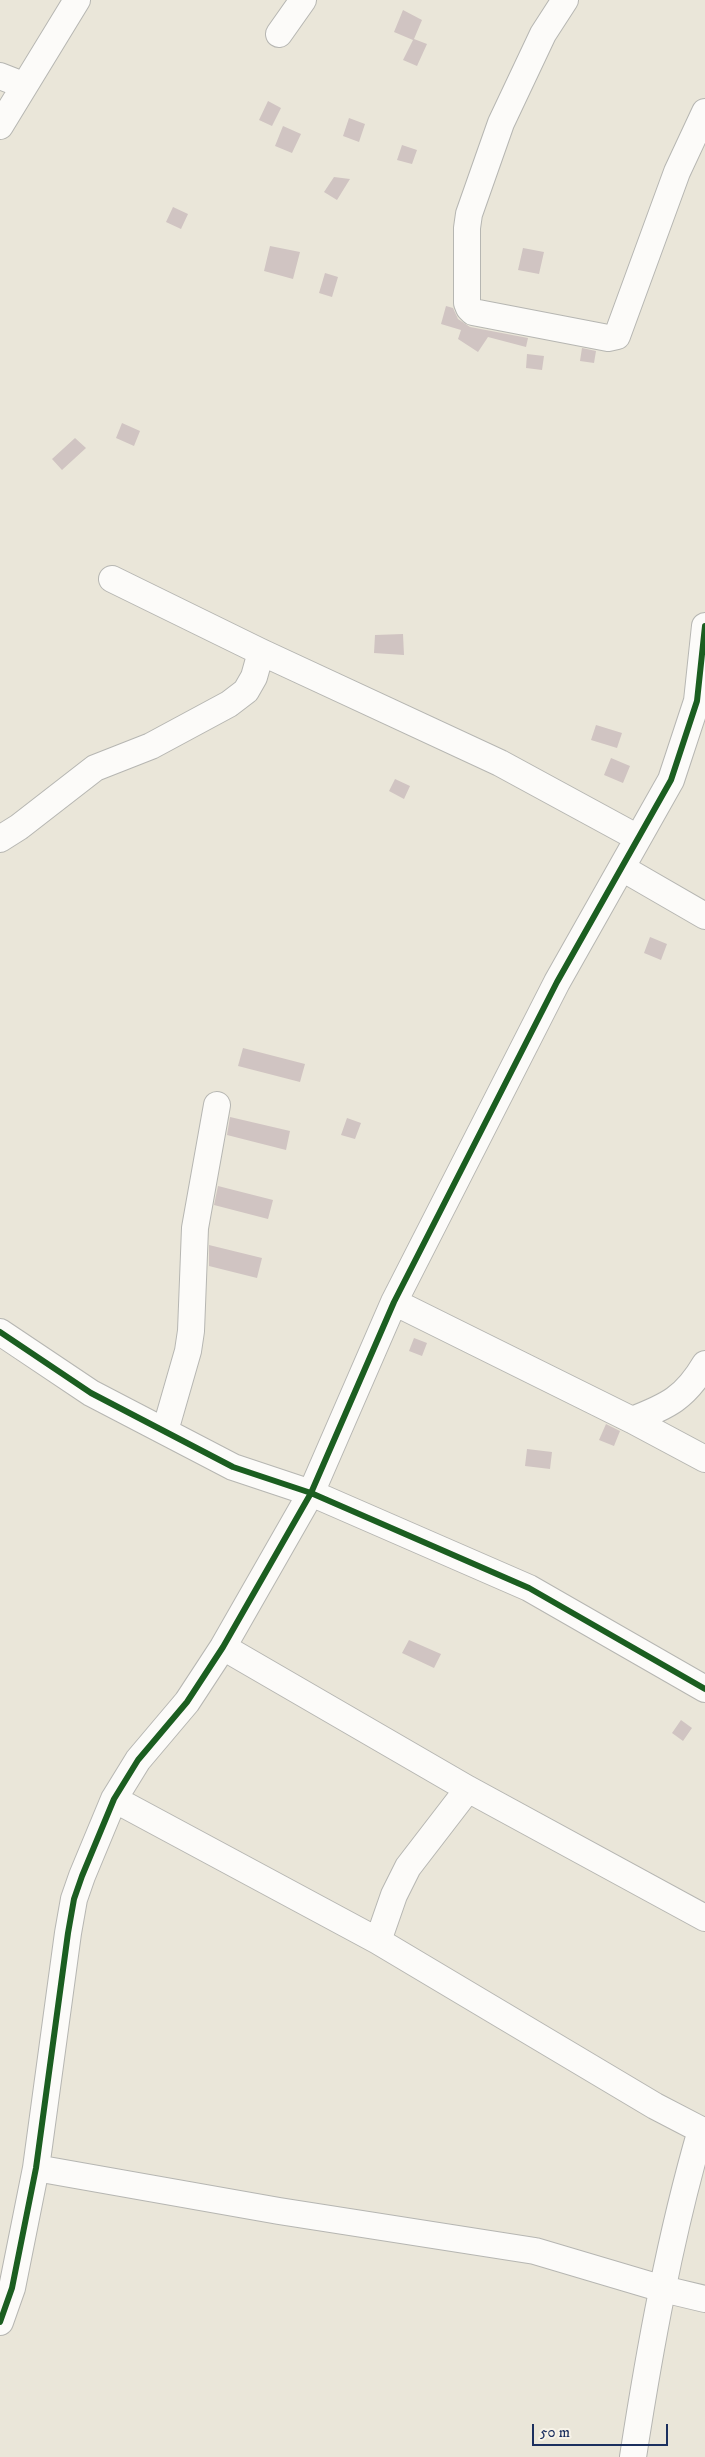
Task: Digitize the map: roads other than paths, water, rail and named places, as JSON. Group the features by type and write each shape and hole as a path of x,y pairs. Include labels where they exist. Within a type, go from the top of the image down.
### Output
{"street":[{"path":"0,126 12,80 77,0"},
{"path":"279,34 303,0"},
{"path":"565,0 543,34 501,122 469,214 467,228 468,303 469,308 473,312 608,338 617,336 677,172 705,112"},
{"path":"112,579 261,652 500,763 638,838"},
{"path":"0,2322 12,2288 36,2168 74,1899 114,1799 138,1760 186,1702 224,1647 311,1493 394,1302 557,982 670,780 697,701 705,626"},
{"path":"0,838 19,827 95,768 151,746 229,704 246,691 254,677 261,652"},
{"path":"622,868 705,916"},
{"path":"165,1431 189,1344 195,1228 217,1105"},
{"path":"394,1302 632,1420 705,1460"},
{"path":"0,1332 91,1392 233,1467 311,1493 529,1588 705,1689"},
{"path":"632,1420 665,1407 682,1396 695,1381 705,1364"},
{"path":"224,1647 468,1789 705,1918"},
{"path":"378,1941 394,1895 408,1867 468,1789"},
{"path":"114,1799 378,1941 655,2106 703,2131 684,2189 649,2354 633,2457"},
{"path":"36,2168 279,2211 535,2251 663,2289 705,2299"}]}
